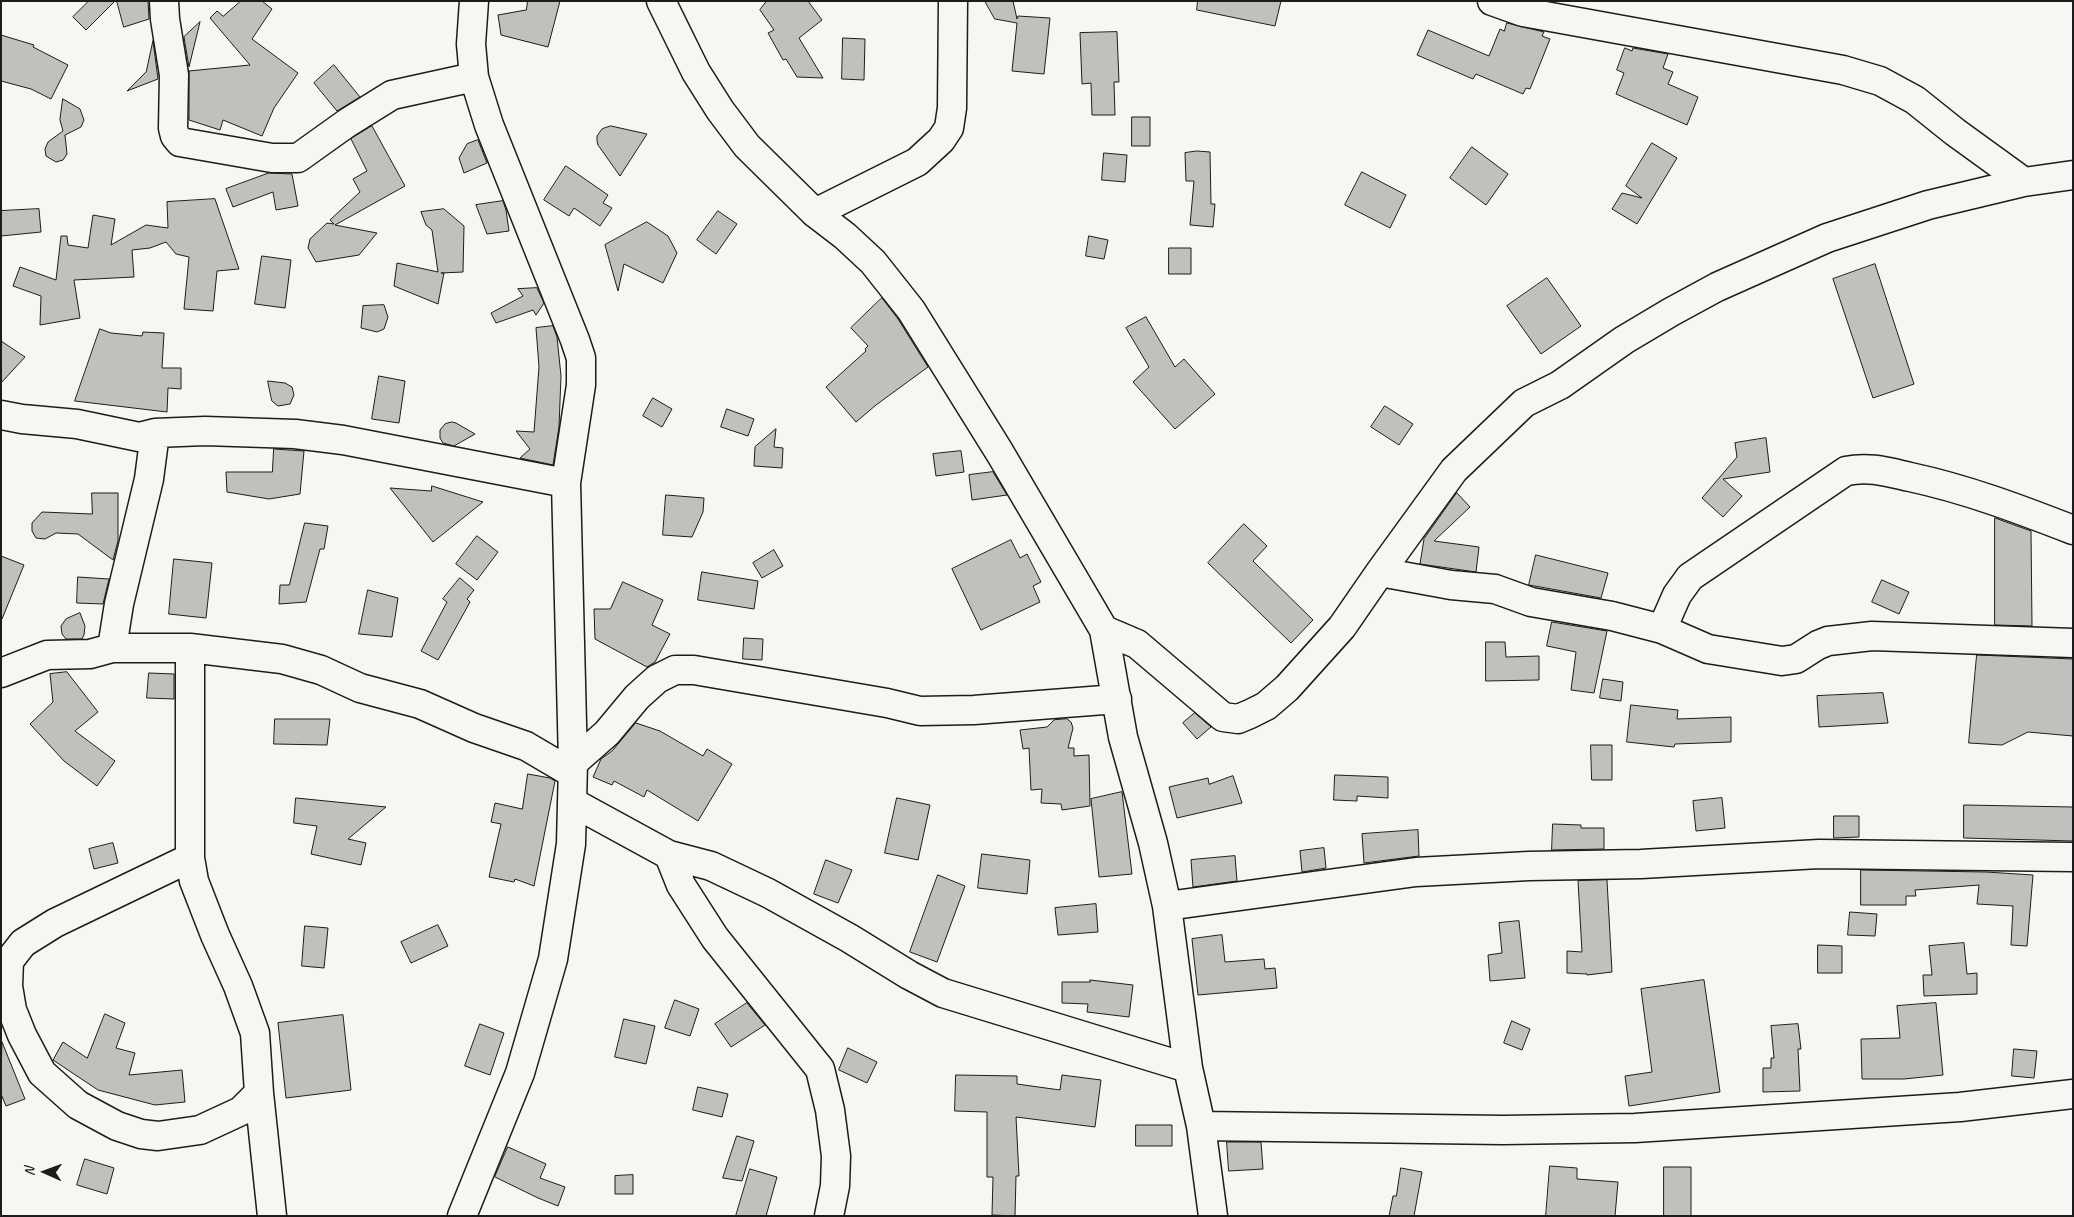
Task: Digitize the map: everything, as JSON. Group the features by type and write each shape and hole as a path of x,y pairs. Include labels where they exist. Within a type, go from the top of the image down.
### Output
{"street":[{"path":"164,1 174,75 173,128 174,136 180,142 272,158 298,158 347,123 392,95 474,77"},
{"path":"462,1216 520,1073 552,959 571,844 572,768 566,483 581,385 581,358 575,340 489,125 474,77 471,44 474,1"},
{"path":"661,1 696,72 720,110 747,146 815,213 846,236 873,262 911,310 1000,454 1104,630 1123,737 1153,844 1167,906 1188,1068 1201,1126 1213,1216"},
{"path":"815,213 917,162 941,140 949,128 952,108 953,1"},
{"path":"1492,1 1524,12 1792,60 1843,70 1880,81 1915,100 1955,132 2024,182"},
{"path":"1104,630 1137,644 1223,717 1238,719 1266,706 1287,688 1342,627 1454,470 1524,403 1560,385 1624,340 1717,287 1827,238 1928,206 2024,182 2073,176"},
{"path":"1,415 76,424 139,437 155,434 205,431 295,434 343,440 566,483"},
{"path":"112,648 119,604 149,479 155,434"},
{"path":"1662,628 1677,595 1690,577 1846,471 1876,468 1948,485 2014,506 2073,530"},
{"path":"1380,572 1451,585 1495,589 1531,602 1612,616 1662,628 1708,649 1782,661 1796,659 1818,645 1828,642 1872,636 2073,643"},
{"path":"1,673 47,655 90,654 112,648 190,648 282,659 321,670 360,688 420,704 474,728 526,746 572,768"},
{"path":"190,648 190,858 194,881 215,935 241,993 255,1033 259,1094 272,1216"},
{"path":"572,768 607,733 636,697 657,679 675,670 694,670 887,703 920,711 974,710 1117,699"},
{"path":"572,802 669,855 711,866 738,878 799,910 943,993 1188,1068"},
{"path":"1167,906 1416,872 1529,866 1642,864 1819,854 2073,857"},
{"path":"669,855 682,885 715,938 820,1069 830,1110 836,1156 835,1186 829,1216"},
{"path":"190,858 55,923 23,943 10,961 8,986 12,1010 22,1035 42,1073 78,1105 117,1126 141,1134 158,1136 200,1130 241,1111 259,1094"},
{"path":"1201,1126 1503,1130 1635,1128 1960,1107 2073,1094"}],"building":[{"path":"89,1 115,1 86,30 73,17"},
{"path":"117,1 148,1 149,19 124,27"},
{"path":"241,1 262,1 272,9 252,39 298,73 274,108 262,136 223,120 220,130 189,120 189,71 250,65 210,18 217,11 223,16"},
{"path":"528,1 560,1 548,47 501,35 498,15 526,10"},
{"path":"767,1 808,1 822,20 799,38 823,78 797,77 786,59 783,60 768,33 774,30 760,10"},
{"path":"985,1 1013,1 1017,19 1018,16 1050,18 1044,74 1012,71 1017,23 995,19"},
{"path":"1198,1 1281,1 1275,26 1197,10"},
{"path":"200,22 189,67 184,37"},
{"path":"1507,23 1544,32 1542,36 1550,39 1530,89 1526,88 1523,94 1476,74 1473,79 1417,55 1428,30 1489,56 1500,29 1504,31"},
{"path":"1117,32 1119,82 1114,82 1115,115 1092,115 1091,83 1082,84 1080,33"},
{"path":"1,35 34,45 33,47 68,65 51,99 31,89 1,81"},
{"path":"843,38 865,39 864,80 842,79"},
{"path":"153,41 158,79 127,91 146,72"},
{"path":"1625,48 1632,51 1633,48 1668,54 1663,68 1673,72 1668,84 1698,97 1687,125 1616,94 1624,73 1617,70"},
{"path":"334,65 360,97 337,111 314,83"},
{"path":"63,99 80,109 84,120 81,127 65,135 67,154 63,160 56,162 46,156 45,149 48,142 63,131 60,120"},
{"path":"1132,117 1150,117 1150,146 1132,146"},
{"path":"372,126 405,186 335,225 377,233 359,255 316,262 308,248 310,239 327,223 334,224 330,220 360,192 353,179 367,171 351,139"},
{"path":"611,126 647,134 620,176 597,141 597,136 602,129"},
{"path":"478,140 487,163 464,173 459,158 467,144"},
{"path":"1652,143 1677,158 1637,224 1612,209 1622,193 1642,198 1626,186"},
{"path":"1472,147 1508,174 1486,205 1450,178"},
{"path":"1197,151 1210,152 1211,204 1215,204 1213,227 1190,225 1194,181 1186,181 1185,153"},
{"path":"1104,153 1127,155 1125,182 1102,180"},
{"path":"566,166 608,195 603,203 612,208 600,226 574,208 569,216 544,200"},
{"path":"1362,172 1406,195 1390,228 1345,205"},
{"path":"269,173 292,174 298,206 276,210 273,192 233,207 226,189"},
{"path":"215,199 239,269 217,271 213,311 184,309 189,257 176,254 166,242 150,248 132,250 134,277 74,280 80,318 40,325 41,296 13,286 20,267 56,280 61,236 67,236 68,245 88,248 93,215 115,219 111,245 146,225 168,228 167,202"},
{"path":"503,201 509,231 487,234 476,205"},
{"path":"39,209 41,232 1,236 1,211"},
{"path":"444,209 464,226 463,272 441,273 444,273 438,304 394,286 397,263 438,272 432,230 426,225 421,212"},
{"path":"718,211 737,224 716,254 697,240"},
{"path":"647,222 668,236 677,253 663,283 624,264 618,291 605,245"},
{"path":"1089,236 1108,240 1104,259 1086,256"},
{"path":"1169,248 1191,248 1191,274 1169,274"},
{"path":"262,256 291,260 285,308 255,304"},
{"path":"1875,264 1914,384 1873,398 1833,279"},
{"path":"1547,278 1581,326 1541,354 1507,306"},
{"path":"537,288 544,303 536,315 533,310 496,323 491,313 523,296 518,289"},
{"path":"882,298 898,319 928,367 856,422 826,387 866,351 865,349 868,346 851,328"},
{"path":"384,305 388,317 384,329 377,332 361,328 363,306"},
{"path":"1146,317 1175,367 1184,359 1215,394 1175,429 1133,382 1149,367 1126,328"},
{"path":"553,326 557,337 561,376 559,427 553,465 520,458 530,449 516,431 534,432 539,367 536,328"},
{"path":"100,329 111,333 142,336 143,332 164,333 162,368 181,368 181,389 168,388 167,412 75,401"},
{"path":"1,341 25,357 1,383"},
{"path":"379,376 405,381 399,423 372,419"},
{"path":"268,381 285,383 292,387 294,395 290,404 278,406 272,401"},
{"path":"653,398 672,409 662,427 643,416"},
{"path":"1385,406 1413,424 1399,445 1371,427"},
{"path":"727,409 754,419 748,436 721,427"},
{"path":"452,422 475,434 454,446 443,443 440,438 440,430 445,424"},
{"path":"776,429 774,447 783,448 782,468 754,466 755,447"},
{"path":"1766,438 1770,472 1723,479 1742,496 1723,517 1702,498 1737,457 1735,443"},
{"path":"274,449 304,451 300,494 269,499 227,492 226,472 272,472"},
{"path":"961,451 964,472 936,476 933,454"},
{"path":"993,472 1007,495 972,500 969,475"},
{"path":"432,486 483,502 433,542 390,488 431,491"},
{"path":"92,493 118,493 118,541 113,560 78,534 56,533 45,539 36,538 32,531 32,523 42,512 92,514"},
{"path":"1457,493 1470,507 1434,541 1479,547 1476,572 1420,564 1424,539"},
{"path":"666,495 704,498 703,512 692,537 663,535"},
{"path":"1995,518 2031,531 2032,626 1995,625"},
{"path":"305,523 328,526 324,549 320,549 306,602 279,604 280,585 289,585"},
{"path":"1244,524 1267,546 1253,561 1313,620 1291,643 1208,563"},
{"path":"477,536 498,552 477,580 456,564"},
{"path":"1011,540 1020,558 1027,554 1041,582 1033,586 1040,602 981,630 952,569"},
{"path":"774,550 783,566 762,578 753,563"},
{"path":"1536,555 1608,573 1601,598 1529,585"},
{"path":"1,556 24,565 2,619 1,619"},
{"path":"174,559 212,563 206,618 169,614"},
{"path":"702,572 758,581 754,609 698,600"},
{"path":"78,577 109,579 103,604 77,603"},
{"path":"460,578 474,590 467,599 470,602 438,660 421,651 447,602 443,599"},
{"path":"1882,580 1909,592 1899,614 1872,602"},
{"path":"623,582 663,600 652,625 670,634 655,662 647,667 595,639 594,609 610,609"},
{"path":"368,590 398,598 392,637 359,634"},
{"path":"80,613 85,626 82,639 66,639 62,634 61,626 66,619"},
{"path":"1552,622 1607,631 1594,693 1571,690 1576,652 1547,646"},
{"path":"744,638 763,639 762,660 743,659"},
{"path":"1486,642 1505,642 1506,657 1539,656 1539,680 1486,681"},
{"path":"1977,655 2073,659 2073,736 2028,732 2002,745 1969,743"},
{"path":"67,672 98,712 75,731 115,761 97,786 64,761 30,724 53,702 50,674"},
{"path":"149,673 174,674 174,699 147,698"},
{"path":"1603,679 1623,682 1621,701 1600,698"},
{"path":"1883,693 1888,723 1819,727 1817,696"},
{"path":"1631,705 1678,710 1677,719 1731,717 1731,742 1675,744 1674,747 1627,742"},
{"path":"1195,713 1211,727 1197,739 1183,723"},
{"path":"275,719 330,719 327,745 274,744"},
{"path":"1067,719 1071,722 1073,728 1068,748 1074,748 1074,756 1089,755 1090,806 1062,810 1061,804 1041,803 1042,789 1031,790 1029,748 1023,749 1020,730 1047,727 1054,720"},
{"path":"636,723 660,731 703,756 707,749 732,764 698,821 647,790 644,797 614,781 612,785 593,777 601,759 612,751"},
{"path":"1591,745 1612,745 1612,780 1592,780"},
{"path":"528,774 550,778 555,781 534,886 515,879 514,882 489,877 501,824 491,822 495,803 522,809"},
{"path":"1335,775 1388,777 1388,798 1357,796 1357,801 1334,800"},
{"path":"1233,776 1242,803 1177,818 1169,787 1208,778 1209,784"},
{"path":"1122,792 1132,874 1099,877 1091,799"},
{"path":"296,798 386,807 348,839 366,843 361,865 311,854 317,826 294,823"},
{"path":"897,798 930,805 918,860 885,853"},
{"path":"1722,798 1725,828 1696,831 1693,801"},
{"path":"1964,805 2073,807 2073,841 1964,838"},
{"path":"1834,816 1859,816 1859,837 1834,838"},
{"path":"1553,824 1581,825 1581,828 1604,828 1604,849 1552,850"},
{"path":"1418,830 1419,856 1364,863 1362,834"},
{"path":"113,843 118,863 94,869 89,849"},
{"path":"1324,848 1326,868 1302,872 1300,851"},
{"path":"982,854 1030,860 1027,894 978,888"},
{"path":"1235,856 1237,881 1193,887 1191,860"},
{"path":"826,860 852,870 838,903 814,894"},
{"path":"1861,870 1986,872 2033,875 2027,946 2011,945 2013,906 1977,904 1979,885 1915,890 1916,896 1906,896 1906,905 1861,905"},
{"path":"938,875 965,886 937,962 910,952"},
{"path":"1607,880 1612,972 1587,975 1567,973 1567,951 1582,952 1578,881"},
{"path":"1096,904 1098,932 1058,935 1055,908"},
{"path":"1850,912 1877,914 1875,936 1848,935"},
{"path":"1519,921 1525,978 1490,981 1488,955 1502,953 1499,923"},
{"path":"438,925 448,946 411,963 401,942"},
{"path":"305,926 328,928 324,968 302,966"},
{"path":"1222,935 1225,962 1264,959 1265,969 1275,968 1277,988 1198,995 1192,939"},
{"path":"1964,943 1967,974 1977,973 1977,994 1924,996 1923,975 1932,975 1929,946"},
{"path":"1818,945 1842,946 1842,973 1818,973"},
{"path":"1090,980 1133,985 1129,1017 1087,1012 1088,1004 1062,1003 1062,982 1090,982"},
{"path":"1704,980 1720,1092 1629,1106 1625,1076 1652,1072 1641,989"},
{"path":"675,1000 699,1009 690,1036 665,1028"},
{"path":"747,1003 765,1025 731,1047 715,1024"},
{"path":"1936,1003 1943,1075 1904,1079 1862,1079 1861,1039 1900,1038 1897,1006"},
{"path":"105,1014 125,1023 116,1048 135,1053 129,1075 182,1070 185,1102 155,1105 98,1090 53,1060 63,1042 87,1058"},
{"path":"343,1015 351,1090 286,1098 278,1023"},
{"path":"624,1019 655,1026 646,1064 615,1057"},
{"path":"1512,1021 1530,1029 1522,1050 1504,1043"},
{"path":"480,1024 504,1033 490,1075 465,1066"},
{"path":"1798,1024 1801,1049 1798,1049 1800,1091 1763,1092 1763,1068 1771,1068 1771,1058 1774,1058 1771,1026"},
{"path":"2,1042 25,1099 6,1106 1,1094"},
{"path":"848,1048 877,1062 867,1083 839,1070"},
{"path":"2014,1049 2037,1051 2034,1078 2012,1076"},
{"path":"956,1075 1017,1076 1017,1084 1060,1090 1062,1075 1101,1080 1095,1127 1016,1117 1019,1176 1016,1176 1015,1216 992,1215 993,1177 987,1177 987,1112 955,1111"},
{"path":"698,1087 728,1094 722,1117 693,1110"},
{"path":"1136,1125 1172,1125 1172,1146 1136,1146"},
{"path":"737,1136 754,1141 742,1181 723,1178"},
{"path":"1227,1142 1261,1142 1263,1169 1229,1171"},
{"path":"508,1147 546,1164 540,1178 565,1187 558,1206 495,1177"},
{"path":"85,1159 114,1168 107,1194 77,1185"},
{"path":"1550,1166 1577,1168 1577,1179 1618,1182 1615,1216 1546,1216"},
{"path":"1664,1167 1691,1167 1691,1216 1664,1216"},
{"path":"1401,1168 1422,1172 1414,1216 1389,1216 1393,1196 1396,1196"},
{"path":"750,1169 777,1177 766,1216 736,1216"},
{"path":"633,1175 633,1194 615,1194 615,1176"}]}
